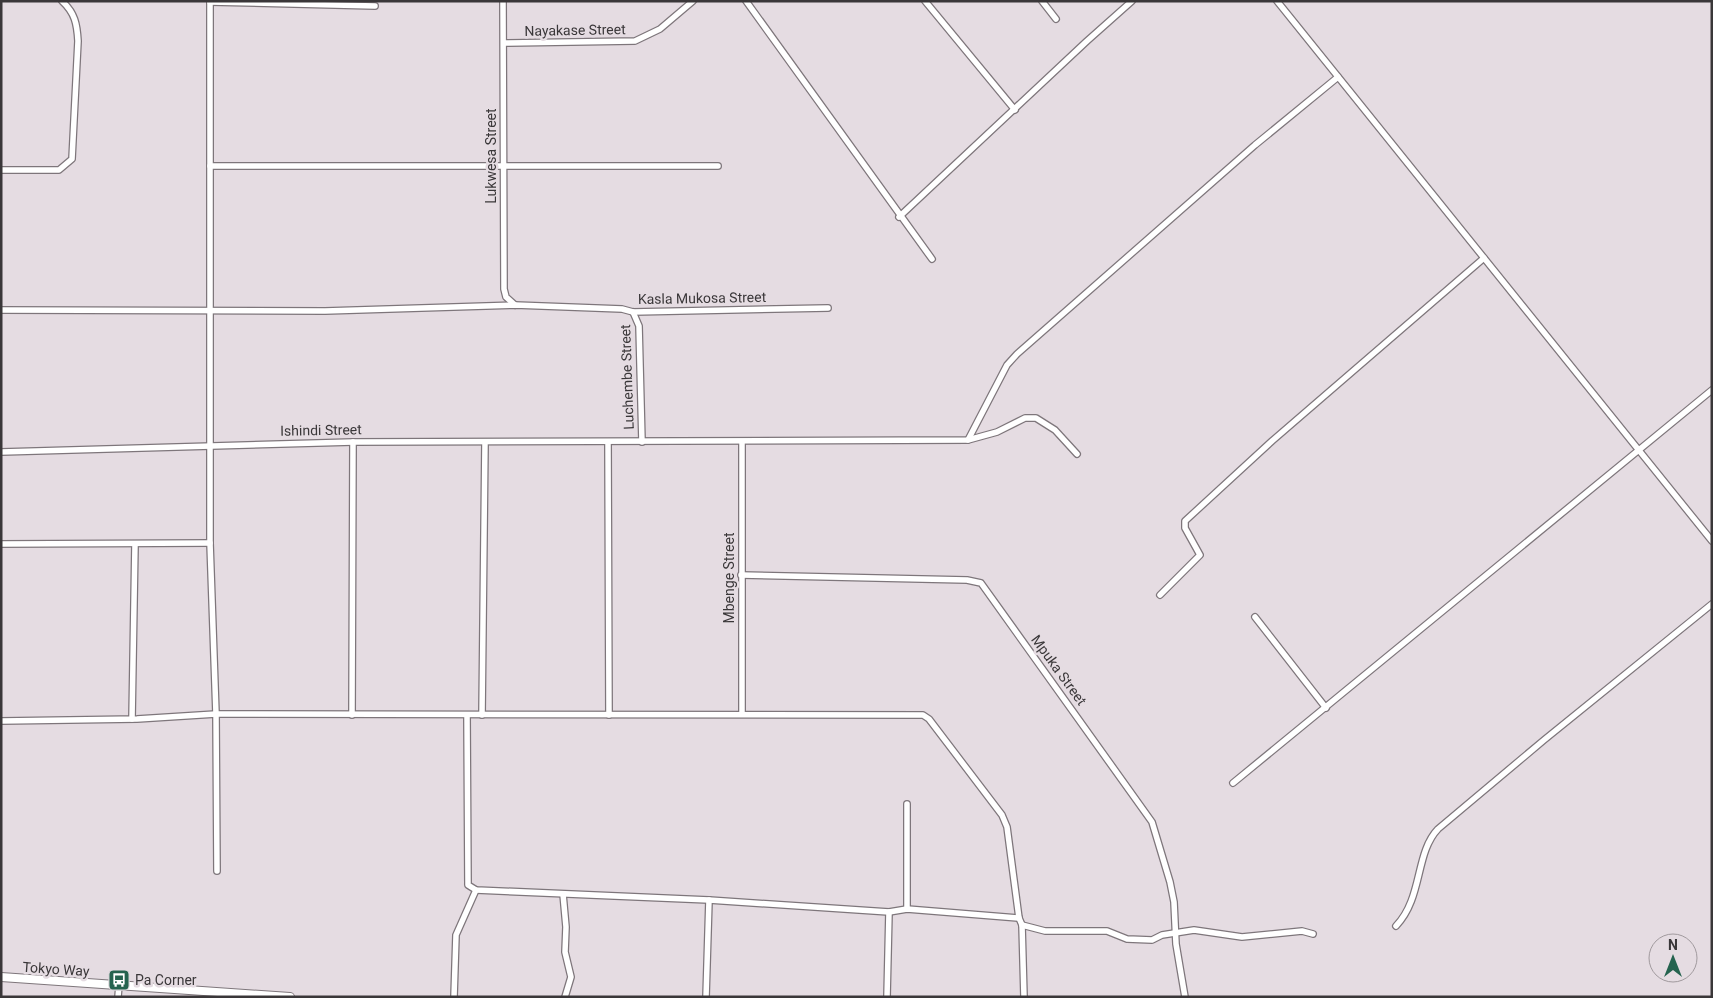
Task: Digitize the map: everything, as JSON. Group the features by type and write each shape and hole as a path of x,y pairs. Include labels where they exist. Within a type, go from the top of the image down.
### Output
{"street":[{"path":"1,170 59,170 72,159 77,22 72,11 62,1"},
{"name":"Lukwesa Street","path":"503,1 504,289 506,297 515,305"},
{"name":"Nayakase Street","path":"504,43 635,41 660,29 693,1"},
{"path":"746,1 899,217 932,259"},
{"path":"925,1 1015,110"},
{"path":"1042,1 1056,19"},
{"path":"899,217 1015,110 1086,40 1132,1"},
{"path":"1277,1 1712,541"},
{"path":"217,871 216,714 210,543 209,445 210,2 375,6"},
{"path":"968,440 1007,365 1017,354 1254,145 1338,77"},
{"path":"210,166 718,166"},
{"path":"1160,594 1200,555 1185,528 1186,521 1272,441 1484,258"},
{"name":"Kasla Mukosa Street","path":"1,310 210,309 325,311 515,305 622,309 633,312 828,308"},
{"name":"Luchembe Street","path":"633,312 639,326 642,442"},
{"path":"1233,783 1712,390"},
{"name":"Ishindi Street","path":"1,452 353,442 968,440 998,432 1025,418 1036,418 1056,430 1077,454"},
{"path":"352,715 353,442"},
{"path":"482,715 485,442"},
{"path":"608,442 610,715"},
{"name":"Mbenge Street","path":"742,442 742,714"},
{"path":"1,544 210,543"},
{"path":"132,719 135,544"},
{"name":"Mpuka Street","path":"742,576 968,580 980,583 1147,812 1170,882 1174,902 1175,934 1185,997"},
{"path":"1396,926 1414,898 1431,839 1438,829 1544,740 1712,604"},
{"path":"1255,617 1326,708"},
{"path":"1,721 132,719 216,714 919,714 926,717 1005,821 1019,918 1022,925 1024,997"},
{"path":"467,715 468,885 476,890 709,900 889,912 907,909 1019,918"},
{"path":"906,804 907,909"},
{"path":"454,997 456,935 476,890"},
{"path":"563,894 566,927 565,952 571,976 565,997"},
{"path":"706,997 709,900"},
{"path":"887,997 889,912"},
{"path":"1022,925 1045,931 1107,931 1127,938 1152,940 1162,935 1202,931 1242,937 1302,931 1313,934"},
{"name":"Tokyo Way","path":"1,977 290,997"},
{"path":"118,985 118,997"}],"place":[{"name":"Pa Corner","path":"119,980"}]}
